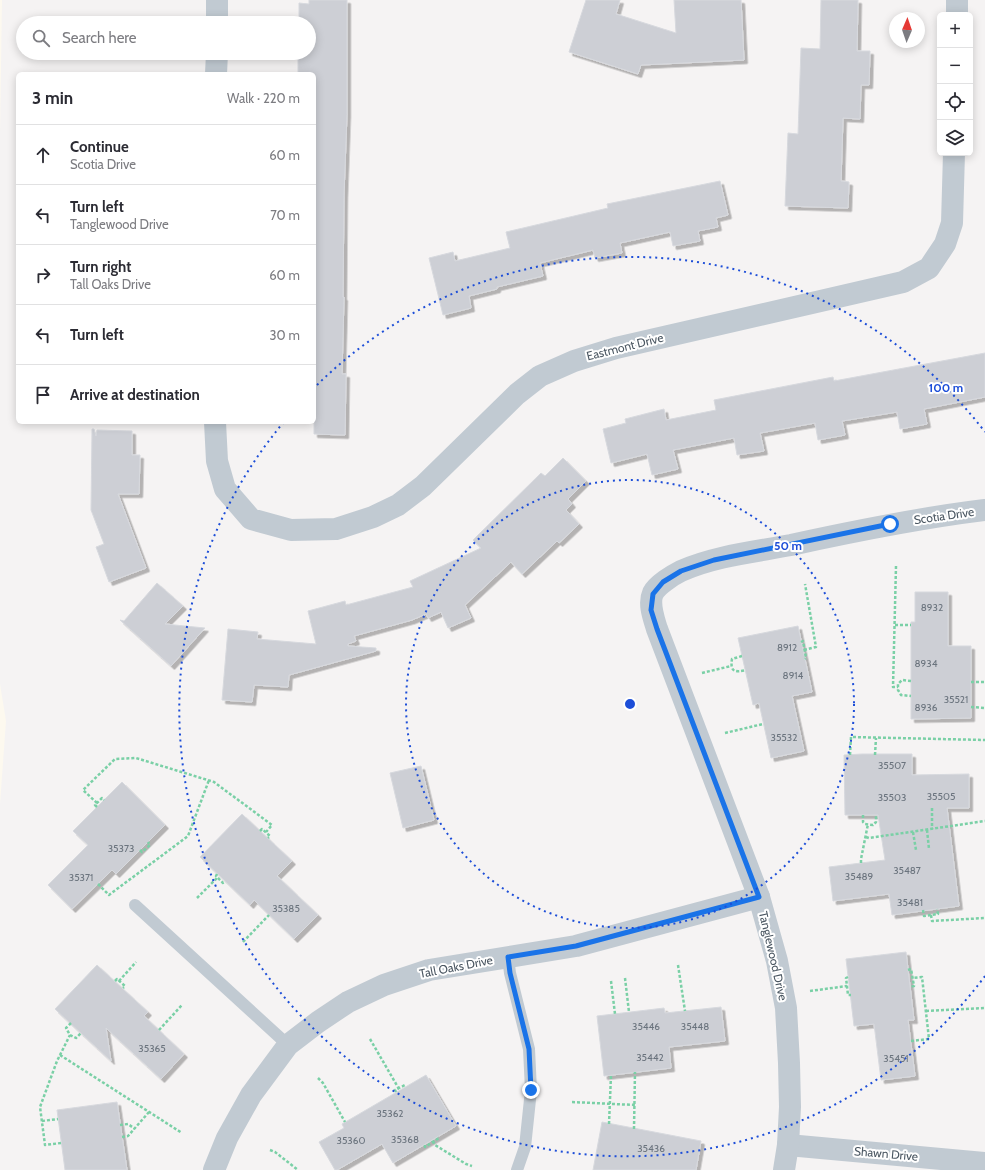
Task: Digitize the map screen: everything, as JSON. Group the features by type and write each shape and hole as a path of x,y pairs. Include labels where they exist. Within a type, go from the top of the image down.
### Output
{"street":[{"path":"217,0 217,16"},
{"path":"957,0 957,12"},
{"path":"216,60 216,72"},
{"name":"Eastmont Drive","path":"215,424 217,461 225,489 251,519 290,530 298,530 336,529 373,517 398,505 423,486 517,394 540,376 574,361 616,348 903,282 929,268 946,244 952,223 954,156"},
{"name":"Scotia Drive","path":"653,594 663,582 681,571 714,560 890,524 985,510"},
{"name":"Tanglewood Drive","path":"653,594 651,610 657,629 759,897 777,960 786,1008 790,1107 788,1145 784,1170"},
{"name":"Tall Oaks Drive","path":"214,1170 227,1138 251,1095 288,1045 318,1022 348,1002 384,985 428,970 576,946 759,897"},
{"name":"Shawn Drive","path":"788,1145 985,1163"}],"lane":[{"path":"135,905 288,1045"},
{"path":"508,957 510,973 529,1049 531,1090 525,1147 517,1170"}],"path":[{"path":"896,566 893,687 898,687"},
{"path":"804,650 816,647 805,584"},
{"path":"895,625 911,626"},
{"path":"801,642 803,641 805,659"},
{"path":"742,656 732,658 731,666 735,671 746,670"},
{"path":"699,674 731,666"},
{"path":"911,681 902,680 898,684 898,690 901,695 911,696"},
{"path":"971,682 985,682"},
{"path":"971,707 985,708"},
{"path":"721,734 763,724"},
{"path":"850,755 851,737 985,740"},
{"path":"876,738 876,755"},
{"path":"97,804 83,790 115,759 136,758 214,782 272,826 266,832"},
{"path":"98,884 109,895 188,836 209,780"},
{"path":"97,807 95,805 102,798 104,800"},
{"path":"932,808 932,829"},
{"path":"863,815 863,822 865,824 873,825 876,822 876,815"},
{"path":"866,837 913,832 985,821"},
{"path":"861,863 868,824"},
{"path":"260,830 262,829 266,832 270,836 268,838"},
{"path":"926,830 929,849"},
{"path":"913,832 916,850"},
{"path":"140,850 142,852 150,845 148,842"},
{"path":"197,898 217,876 223,884 225,882"},
{"path":"923,910 924,916 938,914 937,909"},
{"path":"243,942 269,915"},
{"path":"931,915 932,921 985,918"},
{"path":"123,988 125,986 117,981 136,962"},
{"path":"678,965 685,1011"},
{"path":"908,970 911,969 914,986 910,987"},
{"path":"911,1041 930,1039 922,976 912,978"},
{"path":"848,977 846,978 848,995 850,995"},
{"path":"625,978 629,1012"},
{"path":"611,981 615,1014"},
{"path":"807,992 847,986"},
{"path":"159,1030 182,1005"},
{"path":"926,1012 985,1008"},
{"path":"71,1023 66,1028 70,1035 76,1038 81,1033"},
{"path":"61,1143 45,1145 40,1107 60,1055 70,1035"},
{"path":"370,1039 399,1089"},
{"path":"60,1055 182,1133"},
{"path":"634,1129 635,1072"},
{"path":"609,1124 610,1075"},
{"path":"318,1078 324,1083 345,1122"},
{"path":"396,1092 395,1090 405,1085 406,1086"},
{"path":"572,1102 635,1105"},
{"path":"122,1137 128,1136 149,1112"},
{"path":"42,1121 58,1119"},
{"path":"120,1125 128,1124 135,1129"},
{"path":"425,1145 425,1147 439,1138 438,1137"},
{"path":"433,1142 466,1164 472,1166"},
{"path":"270,1150 298,1170"}],"shaded area":[{"path":"0,0 2,0 0,134"},
{"path":"0,684 6,721 0,804"}],"building":[{"path":"309,0 347,0 347,114 344,194 342,374 346,374 345,435 314,434 314,424 316,424 316,72 298,72 298,60 316,60 316,16 299,16 299,3 309,4"},
{"path":"586,0 620,0 616,14 676,33 674,0 741,0 744,60 641,65 638,74 569,52"},
{"path":"821,0 858,0 857,51 870,51 869,85 861,85 860,119 843,118 841,181 849,182 848,208 785,206 788,133 798,134 801,48 820,49"},
{"path":"720,181 728,215 716,218 718,227 698,231 700,241 673,246 670,232 620,243 622,253 595,258 593,250 540,263 543,276 497,287 497,289 469,296 471,308 443,315 429,258 453,252 455,261 510,248 506,232 608,208 607,204"},
{"path":"985,353 985,397 924,409 927,424 900,429 897,412 842,421 845,435 818,440 815,423 760,433 764,451 737,455 734,438 673,450 678,469 652,475 647,454 611,463 603,429 626,423 625,419 664,409 666,420 716,410 714,400 833,377 834,381"},
{"path":"92,429 94,429 96,436 97,430 132,431 132,455 140,455 139,494 118,494 146,568 109,582 96,547 104,544 91,510"},
{"path":"563,458 586,481 568,499 572,504 566,510 579,524 559,543 557,541 522,574 511,562 465,605 471,618 448,628 441,612 428,618 426,614 412,620 354,636 356,641 348,644 348,646 376,648 376,651 289,675 288,687 254,685 252,702 222,700 228,629 258,632 257,639 316,644 308,611 345,601 346,605 413,587 410,581 481,548 473,540 541,473 545,476"},
{"path":"157,583 183,606 165,624 205,628 171,666 120,620 124,621"},
{"path":"915,592 948,592 948,646 971,646 971,718 911,719 911,622 915,622"},
{"path":"798,626 812,692 792,696 804,751 771,758 759,703 753,705 738,638"},
{"path":"912,754 912,775 969,774 969,808 947,808 959,906 892,915 889,894 833,901 829,867 885,860 878,815 845,815 844,755"},
{"path":"421,766 434,820 403,828 390,773"},
{"path":"122,782 165,825 116,874 112,870 72,909 48,885 88,845 73,831"},
{"path":"242,814 292,861 277,876 318,915 294,939 254,900 250,905 200,857"},
{"path":"906,952 914,1020 908,1020 915,1076 881,1080 874,1024 854,1026 846,959"},
{"path":"97,965 148,1012 144,1016 184,1054 161,1079 106,1028 111,1061 55,1009"},
{"path":"721,1007 725,1041 669,1047 671,1068 604,1076 597,1016 664,1008 665,1013"},
{"path":"426,1075 456,1126 393,1163 382,1144 335,1170 319,1142 344,1128 342,1124"},
{"path":"117,1102 127,1170 65,1170 57,1110"},
{"path":"602,1122 701,1141 696,1170 593,1170"}],"route":[{"path":"531,1090 529,1049 510,973 508,957 576,946 759,897 657,629 651,610 653,594 663,582 681,571 714,560 890,524"}]}
